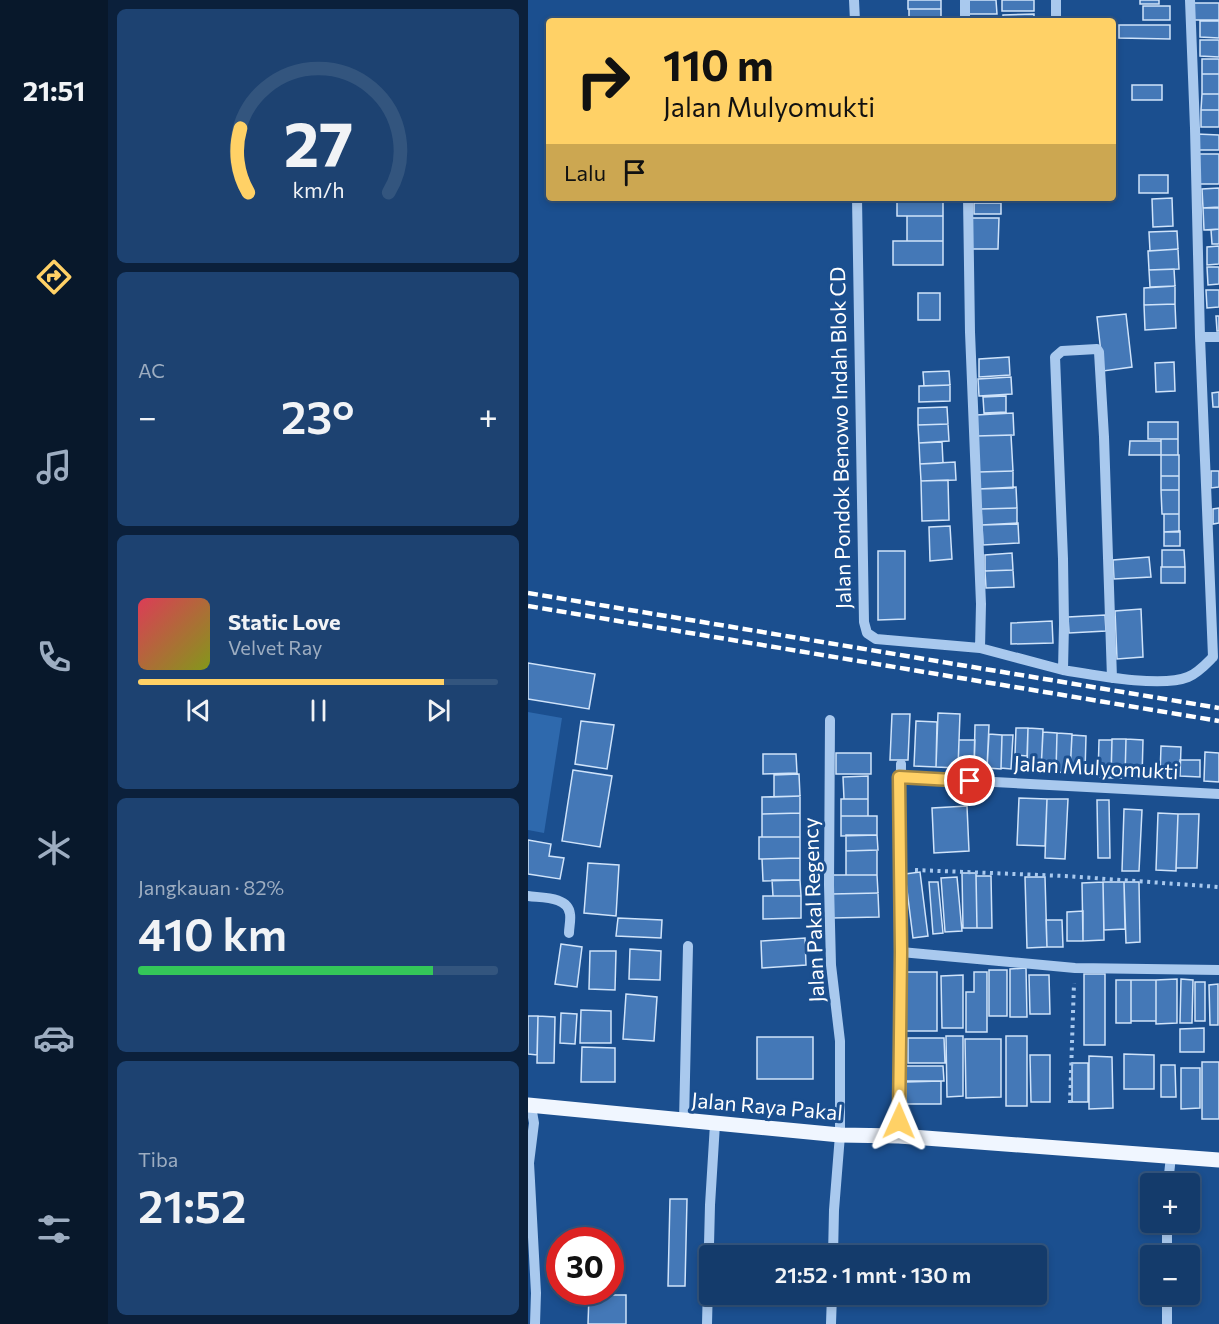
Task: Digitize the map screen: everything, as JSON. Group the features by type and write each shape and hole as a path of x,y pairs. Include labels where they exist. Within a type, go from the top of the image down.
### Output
{"main road":[{"name":"Jalan Raya Pakal","path":"529,1105 840,1135 899,1136 1219,1160"}],"street":[{"path":"854,0 855,18"},
{"path":"965,0 965,18"},
{"path":"1056,0 1056,18"},
{"path":"968,201 970,332 981,648 1063,670 1112,678 1175,680 1195,674 1216,657 1200,337 1190,0"},
{"name":"Jalan Pondok Benowo Indah Blok CD","path":"857,201 864,622 867,633 876,639 981,648"},
{"path":"1200,337 1219,337"},
{"path":"1063,670 1063,559 1055,357 1062,351 1097,350 1099,352 1104,437 1112,678"},
{"name":"Jalan Pakal Regency","path":"830,720 831,965 840,1041 840,1135 833,1245"},
{"path":"899,1136 900,764"},
{"name":"Jalan Mulyomukti","path":"899,777 1219,794"},
{"path":"528,896 558,900 568,908 571,915 568,933"},
{"path":"684,1121 688,946"},
{"path":"901,952 1075,968 1219,970"},
{"path":"529,1105 534,1123 529,1181 535,1324"},
{"path":"707,1324 715,1124"},
{"path":"1169,1173 1171,1156"},
{"path":"831,1324 832,1305"},
{"path":"1167,1305 1167,1324"}],"path":[{"path":"899,870 1065,876 1219,887"},
{"path":"1070,1103 1075,968"}],"shaded area":[{"path":"528,712 562,718 544,833 528,830"}],"building":[{"path":"908,0 941,0 941,9 908,9"},
{"path":"966,0 996,0 997,14 967,14"},
{"path":"1002,0 1034,0 1034,11 1002,11"},
{"path":"1140,0 1159,0 1159,4 1140,4"},
{"path":"1192,3 1219,3 1219,20 1192,20"},
{"path":"1143,6 1170,6 1170,20 1143,20"},
{"path":"909,9 941,9 941,18 909,18"},
{"path":"1034,14 1034,18 1003,18 1003,15"},
{"path":"969,17 997,17 997,18"},
{"path":"1200,21 1219,21 1219,38 1200,37"},
{"path":"1119,25 1170,25 1170,39 1119,38"},
{"path":"1200,40 1219,40 1219,57 1200,56"},
{"path":"1202,59 1219,59 1219,74 1202,74"},
{"path":"1202,74 1219,74 1219,94 1202,94"},
{"path":"1132,85 1162,85 1162,100 1132,100"},
{"path":"1202,94 1219,94 1219,110 1201,110"},
{"path":"1201,110 1219,110 1219,127 1201,127"},
{"path":"1197,134 1219,135 1219,150 1197,150"},
{"path":"1199,154 1219,154 1219,184 1199,184"},
{"path":"1139,175 1168,175 1168,193 1139,193"},
{"path":"1219,188 1219,208 1203,208 1202,189"},
{"path":"1172,198 1173,226 1153,227 1152,199"},
{"path":"897,201 943,201 943,216 897,216"},
{"path":"974,203 1001,203 1001,214 974,214"},
{"path":"1219,207 1219,229 1204,230 1203,208"},
{"path":"907,216 943,216 943,241 907,241"},
{"path":"971,218 999,218 998,249 970,249"},
{"path":"1219,229 1219,244 1212,244 1211,230"},
{"path":"1177,231 1178,249 1150,251 1149,232"},
{"path":"893,241 943,241 943,265 893,265"},
{"path":"1219,246 1219,264 1207,265 1207,247"},
{"path":"1178,249 1179,269 1149,270 1148,251"},
{"path":"1207,267 1219,267 1219,284 1208,285"},
{"path":"1174,269 1175,286 1150,287 1149,270"},
{"path":"1175,286 1175,304 1144,305 1144,288"},
{"path":"1206,290 1219,290 1219,307 1207,308"},
{"path":"918,293 940,293 940,320 918,320"},
{"path":"1175,304 1176,328 1145,330 1144,305"},
{"path":"1126,314 1132,367 1103,371 1097,317"},
{"path":"1216,316 1219,316 1219,331 1217,331"},
{"path":"1009,357 1010,375 979,377 979,359"},
{"path":"1174,362 1175,391 1156,392 1155,363"},
{"path":"949,371 950,385 924,386 923,372"},
{"path":"1011,377 1012,394 979,396 978,379"},
{"path":"950,385 950,401 919,402 919,386"},
{"path":"1219,392 1219,407 1213,407 1212,393"},
{"path":"1006,396 1006,412 984,413 983,397"},
{"path":"947,407 948,424 918,425 918,408"},
{"path":"1013,413 1014,435 977,436 976,415"},
{"path":"1148,422 1178,422 1178,439 1148,439"},
{"path":"948,424 949,441 919,443 918,425"},
{"path":"1011,435 1013,471 979,472 977,436"},
{"path":"1161,439 1178,439 1178,455 1161,455"},
{"path":"1130,441 1161,441 1161,455 1129,455"},
{"path":"942,442 943,463 920,464 919,443"},
{"path":"1161,455 1179,455 1179,476 1161,476"},
{"path":"955,462 956,480 921,481 920,464"},
{"path":"1013,471 1013,488 979,489 979,472"},
{"path":"1211,471 1219,471 1219,487 1211,488"},
{"path":"1161,476 1179,476 1179,490 1161,490"},
{"path":"948,480 949,520 922,521 921,481"},
{"path":"1016,487 1017,508 980,509 979,489"},
{"path":"1161,490 1179,490 1179,514 1162,514"},
{"path":"1017,508 1017,524 982,525 981,509"},
{"path":"1219,508 1219,523 1213,524 1213,509"},
{"path":"1164,514 1179,514 1179,532 1164,532"},
{"path":"1018,523 1019,543 983,545 982,525"},
{"path":"950,526 952,559 930,561 929,527"},
{"path":"1180,531 1180,546 1164,546 1164,532"},
{"path":"1162,550 1184,550 1185,567 1162,567"},
{"path":"878,551 905,551 905,619 878,620"},
{"path":"1012,553 1013,570 985,571 985,555"},
{"path":"1149,557 1151,577 1114,579 1113,560"},
{"path":"1161,567 1185,567 1185,583 1161,583"},
{"path":"1013,570 1014,587 986,588 985,571"},
{"path":"1141,609 1143,657 1117,659 1115,611"},
{"path":"1105,615 1106,631 1069,633 1068,617"},
{"path":"1052,621 1053,643 1011,644 1011,623"},
{"path":"528,663 595,674 589,709 528,699"},
{"path":"938,713 960,714 958,768 936,767"},
{"path":"892,714 910,714 908,760 890,760"},
{"path":"581,721 614,725 607,769 575,764"},
{"path":"916,721 937,722 936,767 914,766"},
{"path":"975,725 989,725 987,768 974,768"},
{"path":"1016,728 1028,728 1027,756 1015,755"},
{"path":"1028,728 1043,729 1041,771 1027,770"},
{"path":"1043,732 1057,733 1056,771 1041,771"},
{"path":"1057,733 1072,734 1070,773 1056,772"},
{"path":"989,734 1002,735 1001,769 987,768"},
{"path":"1002,735 1013,735 1011,769 1001,768"},
{"path":"1072,735 1086,736 1085,773 1070,773"},
{"path":"1112,739 1126,739 1125,778 1111,778"},
{"path":"1126,739 1143,740 1142,779 1125,778"},
{"path":"959,740 975,740 974,768 958,768"},
{"path":"1099,740 1112,740 1111,778 1098,777"},
{"path":"1161,746 1181,747 1180,776 1160,776"},
{"path":"1205,752 1219,753 1219,782 1204,781"},
{"path":"836,753 871,753 871,774 836,774"},
{"path":"763,754 796,754 797,773 763,774"},
{"path":"1180,760 1200,760 1200,777 1180,776"},
{"path":"573,770 612,776 600,847 562,841"},
{"path":"799,774 800,796 774,797 774,775"},
{"path":"868,776 868,799 844,799 843,777"},
{"path":"800,796 800,813 762,814 762,797"},
{"path":"1019,798 1047,799 1045,846 1017,845"},
{"path":"841,799 868,799 868,816 841,816"},
{"path":"1047,799 1068,799 1065,859 1045,858"},
{"path":"1097,800 1109,800 1110,858 1098,858"},
{"path":"967,806 969,851 934,853 932,808"},
{"path":"1124,809 1142,810 1139,871 1122,871"},
{"path":"800,813 800,837 762,837 762,814"},
{"path":"1158,813 1178,814 1176,871 1156,870"},
{"path":"1178,814 1199,814 1197,868 1176,868"},
{"path":"841,816 877,816 877,835 841,836"},
{"path":"846,835 877,835 878,850 846,851"},
{"path":"759,837 800,837 800,858 759,859"},
{"path":"528,840 551,844 549,856 564,858 560,879 528,874"},
{"path":"877,850 877,875 846,875 846,851"},
{"path":"800,858 800,880 763,881 762,859"},
{"path":"588,863 619,865 616,916 584,913"},
{"path":"920,872 928,936 913,938 905,874"},
{"path":"962,873 976,873 977,928 963,928"},
{"path":"831,875 877,875 878,893 832,894"},
{"path":"976,876 991,876 992,928 977,928"},
{"path":"957,877 962,931 945,932 941,878"},
{"path":"1025,877 1045,877 1047,947 1027,948"},
{"path":"772,880 800,880 801,896 773,896"},
{"path":"929,882 938,882 943,933 933,934"},
{"path":"1103,882 1124,882 1125,929 1104,930"},
{"path":"1103,882 1104,940 1083,941 1082,883"},
{"path":"1124,882 1139,882 1140,942 1126,943"},
{"path":"878,893 879,917 832,918 832,894"},
{"path":"763,896 801,896 801,918 763,919"},
{"path":"1083,911 1083,941 1067,941 1067,912"},
{"path":"618,918 662,920 661,938 616,936"},
{"path":"1046,920 1062,920 1063,947 1047,947"},
{"path":"805,938 806,965 762,968 761,941"},
{"path":"561,944 582,947 577,987 555,984"},
{"path":"630,949 661,951 660,980 629,979"},
{"path":"590,951 616,951 615,990 589,989"},
{"path":"1026,968 1027,1017 1010,1017 1010,969"},
{"path":"989,970 1007,970 1007,1016 989,1016"},
{"path":"905,972 937,972 937,1031 905,1031"},
{"path":"974,972 987,972 987,1032 966,1032 966,992 974,992"},
{"path":"1084,974 1105,974 1105,1045 1084,1045"},
{"path":"963,975 963,1028 942,1028 941,976"},
{"path":"1029,975 1049,975 1050,1014 1030,1014"},
{"path":"1177,979 1177,1023 1156,1024 1156,980"},
{"path":"1181,979 1193,980 1192,1023 1180,1023"},
{"path":"1116,980 1131,980 1131,1023 1116,1023"},
{"path":"1131,980 1156,980 1156,1021 1131,1021"},
{"path":"1195,982 1205,982 1205,1021 1195,1021"},
{"path":"1218,984 1218,1025 1210,1025 1209,985"},
{"path":"626,994 657,997 654,1041 623,1039"},
{"path":"581,1010 611,1011 611,1043 580,1043"},
{"path":"561,1013 577,1014 575,1044 560,1043"},
{"path":"528,1016 538,1016 537,1055 528,1054"},
{"path":"538,1016 555,1017 554,1063 537,1063"},
{"path":"1204,1028 1204,1052 1180,1052 1180,1029"},
{"path":"946,1036 963,1036 963,1096 947,1097"},
{"path":"1006,1036 1027,1036 1027,1106 1006,1106"},
{"path":"757,1037 813,1037 813,1079 757,1079"},
{"path":"908,1038 944,1038 945,1063 908,1063"},
{"path":"965,1039 1001,1039 1001,1097 966,1098"},
{"path":"582,1047 615,1048 615,1082 581,1082"},
{"path":"1124,1054 1154,1055 1154,1089 1124,1089"},
{"path":"1030,1055 1050,1055 1050,1102 1031,1102"},
{"path":"1089,1056 1112,1057 1113,1108 1089,1109"},
{"path":"1202,1062 1219,1062 1219,1119 1202,1119"},
{"path":"1072,1063 1088,1063 1088,1102 1072,1102"},
{"path":"1161,1065 1175,1065 1176,1097 1161,1097"},
{"path":"905,1066 943,1066 944,1081 905,1081"},
{"path":"1181,1068 1200,1068 1200,1108 1181,1109"},
{"path":"941,1081 941,1104 906,1104 906,1082"},
{"path":"670,1199 687,1199 685,1286 668,1286"},
{"path":"624,1295 626,1295 626,1324 588,1324 589,1305 624,1305"}],"railway":[{"path":"528,593 1219,708"},
{"path":"528,606 1219,721"}],"route":[{"path":"899,1121 901,952 899,777 970,781"}]}
